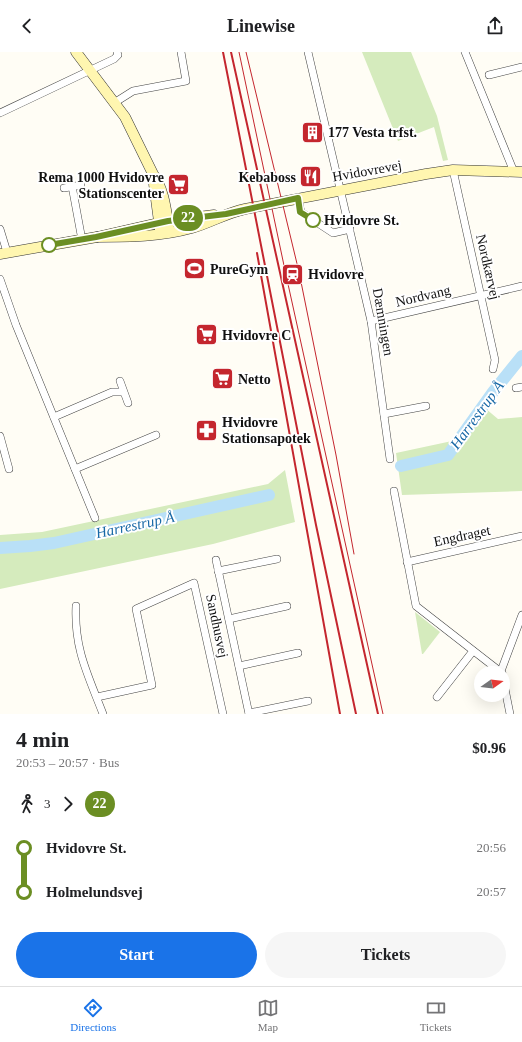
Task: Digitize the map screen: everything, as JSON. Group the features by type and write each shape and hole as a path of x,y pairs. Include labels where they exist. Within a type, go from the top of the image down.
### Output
{"street":[{"path":"76,52 130,125 157,180 163,198 163,222 165,235"},
{"path":"114,103 133,91 186,81 181,52"},
{"name":"Dæmningen","path":"308,52 371,321 390,459"},
{"name":"Hvidovrevej","path":"3,253 82,240 163,222 226,214 341,189 453,170 518,172 465,52"},
{"path":"0,113 114,59 118,54"},
{"path":"489,75 522,67"},
{"name":"Nordkærvej","path":"453,170 495,360 493,369"},
{"path":"64,188 81,185"},
{"path":"72,186 82,240"},
{"path":"298,198 300,212 333,233 350,229"},
{"name":"Hvidovrevej","path":"96,237 165,235 194,228 226,214"},
{"path":"0,229 3,253"},
{"path":"0,279 16,326 96,518"},
{"name":"Nordvang","path":"371,321 522,286"},
{"path":"120,380 128,403"},
{"path":"54,417 112,392 123,392"},
{"path":"384,414 426,406"},
{"path":"75,469 156,435"},
{"path":"0,436 9,469"},
{"path":"394,491 416,606 493,666"},
{"name":"Engdraget","path":"407,562 522,536"},
{"path":"218,571 277,559"},
{"path":"216,560 249,714 308,701"},
{"name":"Sandhusvej","path":"97,697 152,685 136,609 194,583 223,714"},
{"path":"76,606 75,622 79,652 103,714"},
{"path":"229,619 287,606"},
{"path":"503,666 522,615"},
{"path":"438,697 473,651"},
{"path":"239,666 298,653"},
{"path":"508,702 510,714"}],"green space":[{"path":"362,52 411,52 437,116 448,160 443,161 434,127 398,141"},
{"path":"479,403 498,419 522,417 522,491 402,495 396,453 452,441"},
{"path":"285,470 295,522 213,544 0,589 0,535 42,532 268,484"},
{"path":"415,612 440,632 423,654 422,654"}],"waterway":[{"name":"Harrestrup Å","path":"401,466 448,455 493,392 522,356"},
{"name":"Harrestrup Å","path":"0,548 54,543 269,495"}],"tram line":[{"path":"239,52 286,275 383,714"},
{"path":"246,52 299,272 336,455 354,554"}],"railway":[{"path":"223,52 316,525 356,714"},
{"path":"231,52 378,714"},
{"path":"257,253 340,714"}],"bus line":[{"name":"22","path":"49,245 96,237 168,221 226,214 298,198 300,212 313,220"}],"place":[{"name":"177 Vesta trfst.","path":"313,132"},
{"name":"Kebaboss","path":"311,177"},
{"name":"Rema 1000 Hvidovre Stationscenter","path":"179,185"},
{"name":"Hvidovre St.","path":"313,220"},
{"name":"PureGym","path":"195,269"},
{"name":"Hvidovre","path":"293,274"},
{"name":"Hvidovre C","path":"206,335"},
{"name":"Netto","path":"223,379"},
{"name":"Hvidovre Stationsapotek","path":"207,430"}]}
